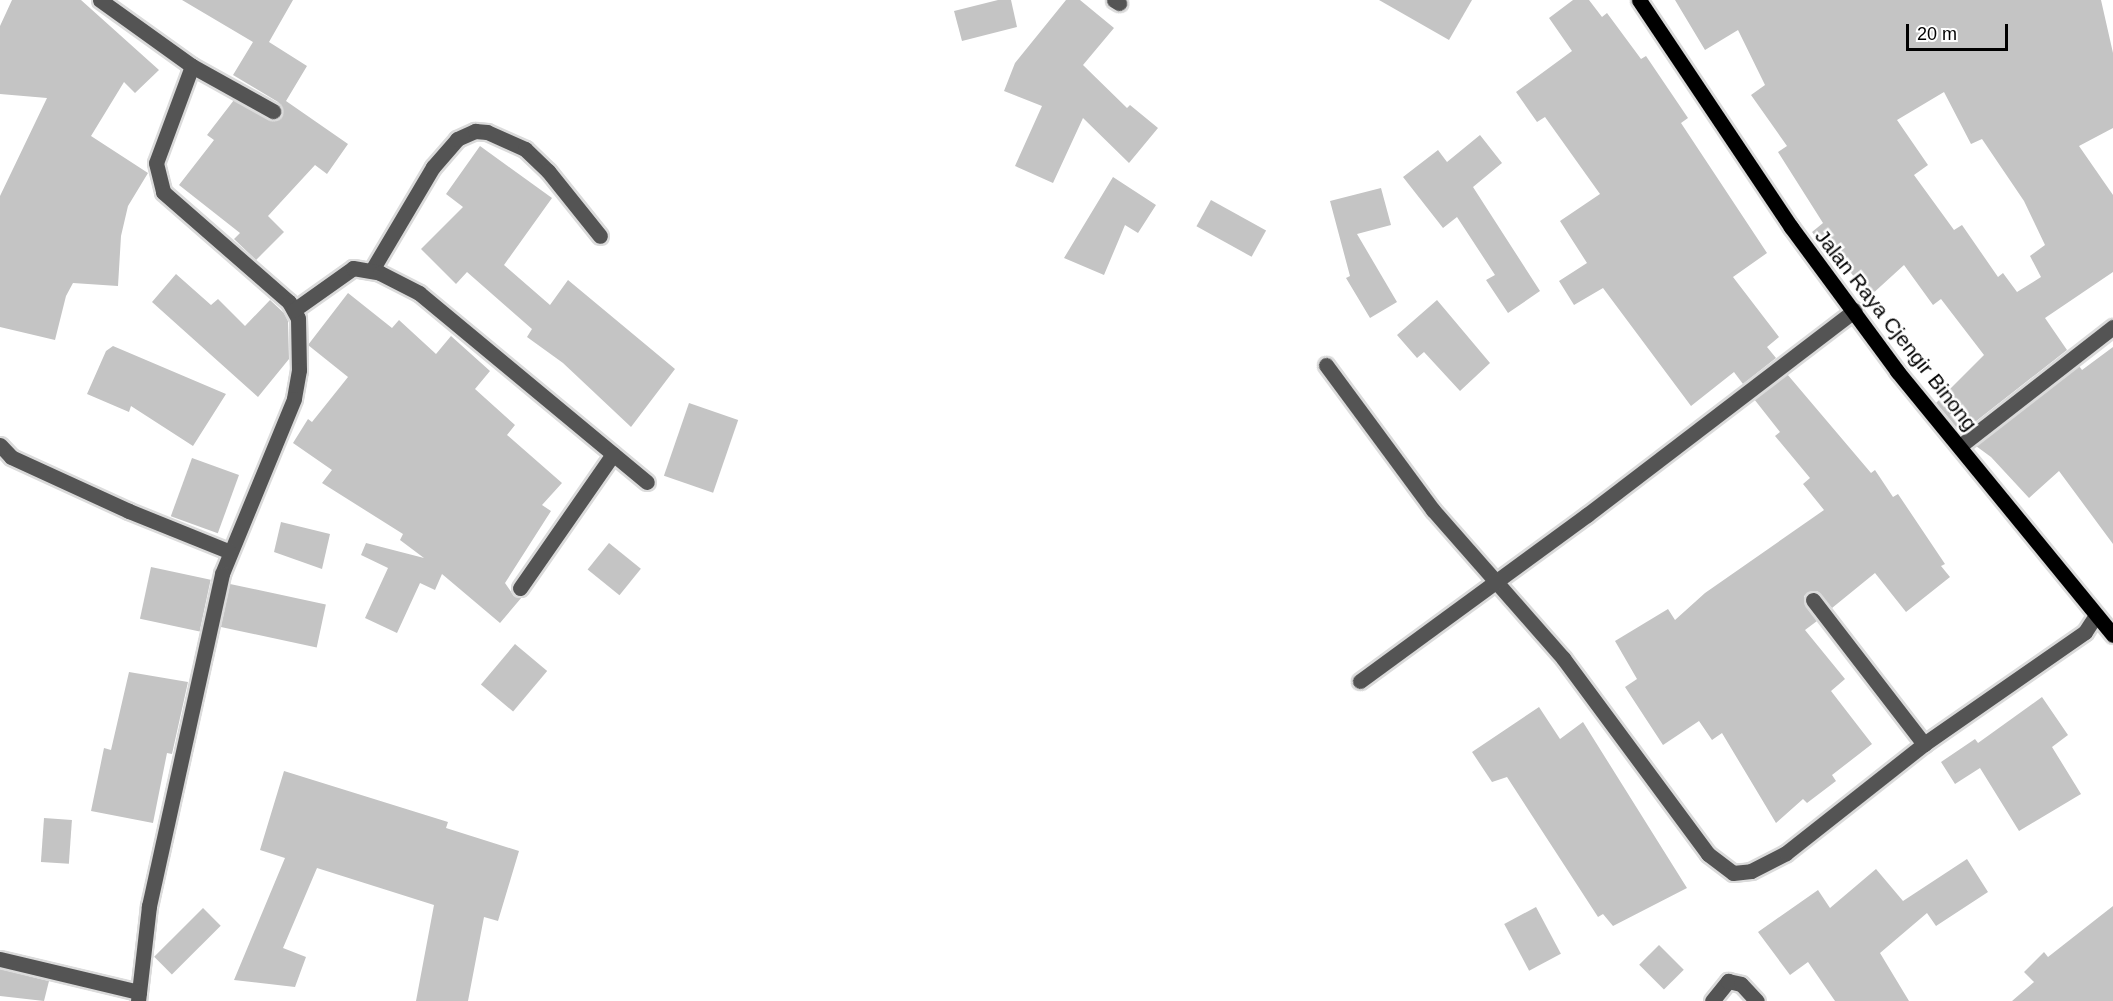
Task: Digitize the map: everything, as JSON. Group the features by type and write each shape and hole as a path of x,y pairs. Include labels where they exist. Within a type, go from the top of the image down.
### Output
{"main road":[{"name":"Jalan Raya Cjengir Binong","path":"1639,0 1791,227 1855,310 1897,371 2113,635"}],"street":[{"path":"100,0 192,66 273,111"},
{"path":"0,959 138,997 149,906 228,551 294,399 299,370 298,318 294,310 163,192 156,163 192,66"},
{"path":"372,270 433,167 457,139 475,131 487,132 525,149 548,171 600,236"},
{"path":"294,310 353,268 372,270 419,293 647,482"},
{"path":"1360,681 1498,580 1855,310"},
{"path":"1960,446 2113,327"},
{"path":"1326,365 1433,510 1498,580 1563,658 1707,854 1728,871 1752,871 1786,853 1924,744 2085,632 2096,615"},
{"path":"0,445 11,457 129,511 228,551"},
{"path":"520,588 613,454"},
{"path":"1813,600 1924,744"},
{"path":"1712,1001 1728,981 1741,984 1757,1001"}],"building":[{"path":"12,0 81,0 159,70 135,93 124,82 91,136 148,173 128,206 121,236 118,286 73,283 66,296 55,340 0,327 0,196 47,98 0,94 0,26"},
{"path":"182,0 293,0 269,42 307,66 286,101 348,144 327,174 315,165 268,216 284,232 256,260 234,239 240,233 179,185 214,140 207,135 234,100 273,121 278,119 283,110 278,102 233,75 253,42"},
{"path":"998,0 1011,0 1017,27 962,41 954,11"},
{"path":"1066,0 1080,0 1114,28 1083,65 1127,108 1130,105 1158,128 1129,163 1083,118 1053,183 1015,166 1042,106 1004,91 1015,63"},
{"path":"1379,0 1472,0 1449,40"},
{"path":"1573,0 1589,0 1602,17 1607,13 1641,59 1646,56 1688,118 1681,123 1767,253 1733,277 1779,337 1767,347 1776,358 1743,384 1734,372 1691,406 1603,288 1574,305 1559,281 1587,263 1560,221 1600,194 1545,117 1537,122 1516,92 1572,51 1549,18"},
{"path":"1675,0 2101,0 2113,53 2113,128 2079,146 2113,195 2113,272 2045,318 2067,350 1961,433 1936,403 1984,355 1941,299 1933,305 1904,265 1870,296 1837,256 1833,259 1812,232 1823,223 1778,152 1787,146 1751,95 1765,85 1738,30 1705,50","holes":["1944,92 1971,144 1982,139 2024,201 2045,245 2030,256 2041,277 2017,292 2003,273 1998,277 1962,225 1954,230 1914,175 1928,165 1897,120"]},
{"path":"1480,135 1502,163 1473,187 1540,291 1508,313 1486,280 1495,275 1457,217 1443,228 1403,177 1438,150 1447,162"},
{"path":"480,146 552,198 504,265 550,305 568,280 675,369 631,427 563,363 527,337 532,329 467,272 456,284 421,249 463,207 446,194"},
{"path":"1113,177 1156,205 1138,233 1125,225 1104,275 1064,258"},
{"path":"1381,188 1391,225 1357,234 1397,302 1370,318 1346,278 1350,276 1330,201"},
{"path":"1211,200 1266,231 1252,257 1196,226"},
{"path":"176,274 211,305 218,299 245,326 270,300 284,313 288,321 289,359 258,397 152,302"},
{"path":"348,293 392,328 399,320 436,354 451,336 490,371 475,389 515,425 507,435 562,483 542,505 551,511 505,583 514,596 522,597 500,623 442,574 435,590 420,583 397,633 365,618 388,568 361,555 366,543 424,558 400,540 403,534 322,483 332,470 293,443 308,419 312,422 348,377 308,345"},
{"path":"1437,300 1490,363 1460,391 1424,352 1417,358 1397,335"},
{"path":"113,346 226,394 193,446 131,406 129,412 87,394 106,351"},
{"path":"2113,347 2113,544 2059,471 2029,498 1991,457 1976,446 2079,366 2082,370"},
{"path":"1787,374 1871,473 1875,470 1893,497 1898,494 1945,564 1941,566 1950,577 1906,612 1875,573 1832,608 1817,591 1804,596 1805,605 1817,621 1805,630 1845,679 1831,691 1872,744 1832,775 1836,781 1807,803 1803,799 1776,823 1722,733 1712,740 1699,721 1663,745 1625,687 1637,679 1615,641 1668,609 1675,620 1705,593 1824,510 1803,484 1810,478 1775,436 1780,432 1754,399"},
{"path":"689,403 738,420 713,493 664,476"},
{"path":"192,458 239,475 218,533 171,516"},
{"path":"281,522 330,534 322,569 274,552"},
{"path":"609,543 641,569 619,595 588,569"},
{"path":"151,567 211,580 200,632 140,619"},
{"path":"230,584 326,604 317,647 221,627"},
{"path":"515,644 547,671 513,712 481,685"},
{"path":"129,672 188,682 172,754 167,753 153,823 91,811 104,748 111,750"},
{"path":"2042,697 2068,735 2052,747 2081,794 2019,831 1980,768 1955,784 1941,762 1975,739 1978,743"},
{"path":"1539,707 1560,739 1583,722 1687,888 1613,926 1603,914 1598,917 1507,777 1492,782 1472,752"},
{"path":"284,771 448,822 446,828 519,851 498,921 484,917 468,1001 416,1001 434,905 317,868 283,948 306,957 295,987 234,980 285,858 260,850"},
{"path":"44,818 72,820 69,864 41,862"},
{"path":"1967,859 1988,892 1936,926 1927,913 1880,953 1909,1001 1835,1001 1808,962 1790,975 1758,932 1818,890 1830,908 1876,869 1903,901"},
{"path":"2113,906 2113,1001 2012,1001 2034,982 2024,972 2044,952 2048,957"},
{"path":"1536,907 1561,954 1529,971 1504,924"},
{"path":"203,908 221,926 172,974 154,957"},
{"path":"1659,945 1684,970 1664,990 1639,965"},
{"path":"0,969 49,981 44,1001 0,996"}]}
